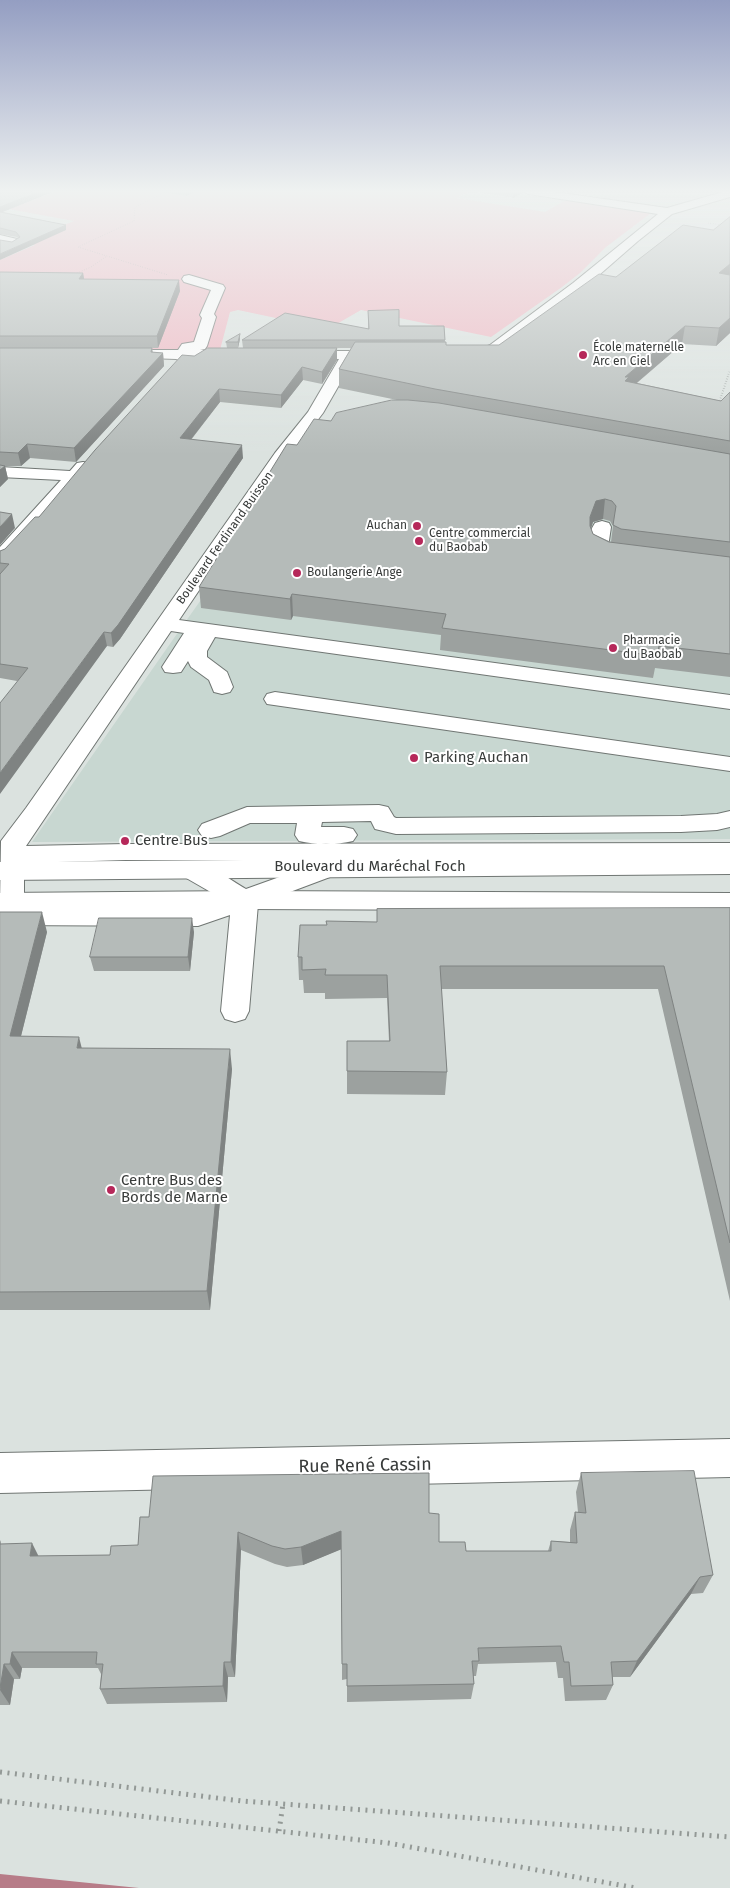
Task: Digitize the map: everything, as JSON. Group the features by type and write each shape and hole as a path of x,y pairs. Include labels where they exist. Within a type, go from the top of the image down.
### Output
{"street":[{"path":"170,371 184,354 187,347 200,346 209,317 207,315 218,288 189,279"},
{"path":"454,355 480,354 495,348 586,279"},
{"path":"116,354 252,355"},
{"path":"281,355 399,355"},
{"name":"Boulevard Ferdinand Buisson","path":"5,863 14,841 35,814 281,457 324,414 326,392 350,355"},
{"path":"0,558 94,455"},
{"path":"0,472 74,476"},
{"path":"602,527 598,544 599,550 613,557 642,561"},
{"path":"165,624 208,633 730,702"},
{"path":"172,667 191,637 208,633"},
{"path":"208,633 196,651 196,657 199,662 218,677 222,687"},
{"path":"275,698 730,764"},
{"path":"309,825 379,813 384,823 396,826 681,824 730,820"},
{"path":"211,830 247,815 309,825 686,834 730,831"},
{"path":"329,868 198,917 4,907 5,863 146,852 730,851"},
{"name":"Boulevard du Maréchal Foch","path":"5,863 190,869 730,866"},
{"path":"190,869 245,900 730,902"},
{"path":"235,1010 245,900"},
{"path":"682,901 730,911"},
{"name":"Rue René Cassin","path":"0,1473 730,1458"}],"path":[{"path":"714,410 719,402 730,370"},
{"path":"0,1772 242,1801 730,1837"},
{"path":"0,1801 388,1843 636,1888"},
{"path":"279,1831 283,1804"}],"shaded area":[{"path":"0,279 572,279 491,337 361,310 328,329 238,310 230,312 220,350 56,349 0,308"},
{"path":"323,428 730,473 730,839 32,842"},
{"path":"0,1874 139,1888 0,1888"}],"building":[{"path":"0,279 179,280 157,336 0,336"},
{"path":"592,279 730,279 730,318 719,328 685,326 625,377 629,377 625,381 721,401 730,392 730,441 435,389 339,369 355,342 446,342 446,345 499,345"},
{"path":"399,310 399,326 444,326 445,340 242,340 285,313 369,329 368,311"},
{"path":"240,334 238,342 226,342"},
{"path":"0,348 152,348 151,352 163,353 74,448 27,444 18,453 0,452"},
{"path":"208,348 337,348 322,372 302,367 281,395 219,389 180,438 242,445 118,625 111,633 104,632 0,773 0,703 28,668 0,664 0,574 9,564 0,563 0,551 5,549 35,517 39,517 95,450 182,355 194,356"},
{"name":"Centre commercial du Baobab","path":"392,400 439,403 730,454 730,542 621,529 613,525 616,506 612,501 605,499 596,501 590,517 590,526 593,534 609,542 730,557 730,654 659,646 657,656 442,628 446,614 292,594 290,599 199,587 287,444 297,445 314,419 331,421 336,413"},
{"path":"0,512 12,514 0,527"},
{"path":"730,908 730,1243 664,966 440,966 447,1072 347,1071 347,1041 390,1041 387,975 325,975 326,969 302,970 302,957 298,957 300,925 327,925 326,921 377,922 377,909"},
{"name":"Centre Bus des Bords de Marne","path":"0,912 42,912 10,1036 79,1037 77,1048 230,1049 207,1291 0,1292"},
{"path":"99,918 192,918 188,957 90,957"},
{"path":"694,1471 713,1575 700,1577 637,1661 611,1662 613,1685 571,1686 569,1662 564,1662 561,1646 478,1648 479,1661 472,1661 474,1684 347,1686 347,1664 342,1664 341,1531 301,1547 285,1549 272,1546 238,1532 231,1662 224,1662 223,1686 100,1689 103,1664 96,1664 97,1652 12,1652 10,1664 4,1664 0,1688 0,1544 32,1543 30,1556 110,1555 111,1546 138,1545 140,1517 149,1517 153,1476 429,1473 429,1513 439,1514 439,1542 465,1542 466,1551 551,1551 551,1541 577,1543 575,1512 586,1513 581,1473"}],"place":[{"name":"École maternelle Arc en Ciel","path":"583,355"},
{"name":"Auchan","path":"417,526"},
{"name":"Centre commercial du Baobab","path":"419,541"},
{"name":"Boulangerie Ange","path":"297,573"},
{"name":"Pharmacie du Baobab","path":"613,648"},
{"name":"Parking Auchan","path":"414,758"},
{"name":"Centre Bus","path":"125,841"},
{"name":"Centre Bus des Bords de Marne","path":"111,1190"}]}
